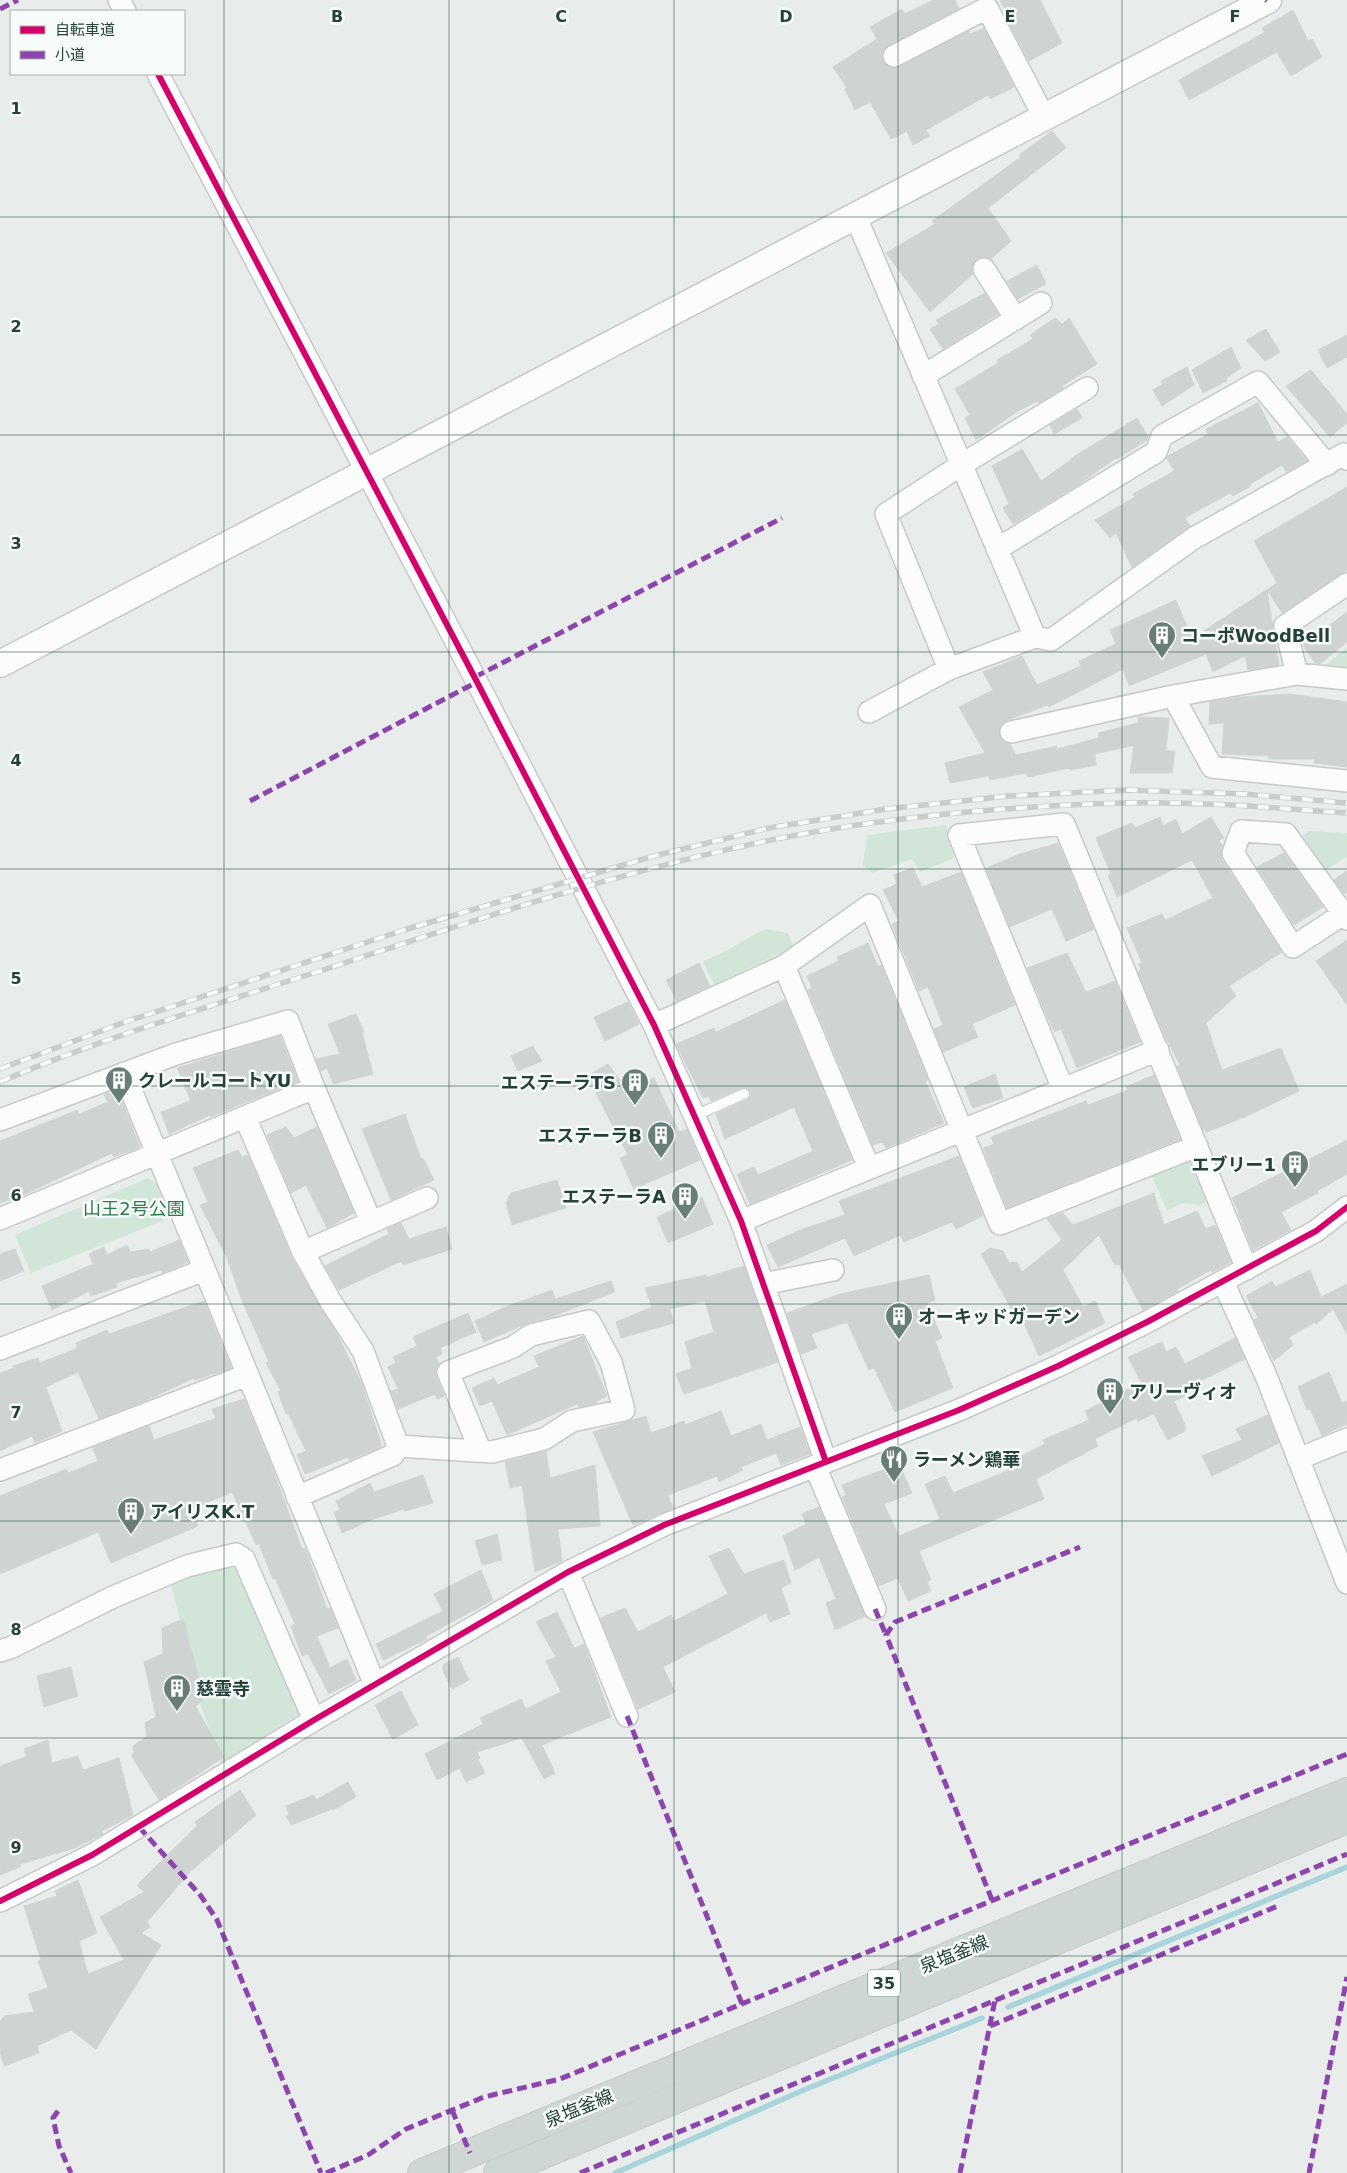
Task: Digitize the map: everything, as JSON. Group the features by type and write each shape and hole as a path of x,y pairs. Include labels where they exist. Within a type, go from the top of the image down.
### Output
{"main road":[{"name":"泉塩釜線","path":"422,2173 1347,1792"},
{"name":"泉塩釜線","path":"498,2173 1347,1819"},
{"path":"470,2153 499,2156 594,2117 662,2104"}],"street":[{"path":"0,664 1268,0"},
{"path":"894,56 987,8 1044,117"},
{"path":"159,75 367,471 654,1025 740,1221 763,1284 820,1464 875,1609"},
{"path":"855,215 1035,637"},
{"path":"984,269 1016,319"},
{"path":"923,376 1041,304"},
{"path":"870,712 949,670 1035,637 1051,640 1194,538 1341,457 1258,382 1162,436 1156,452 997,548"},
{"path":"949,670 886,514 961,465 1087,388"},
{"path":"1297,674 1285,626 1347,584"},
{"path":"1011,732 1173,696 1297,674 1347,679"},
{"path":"1173,696 1212,766 1347,781"},
{"path":"1063,1089 959,835 1064,824 1247,1268"},
{"path":"1241,832 1286,834 1345,916 1294,947 1234,853 1241,832"},
{"path":"654,1025 784,966 870,905 1000,1224 1197,1146"},
{"path":"784,966 869,1168"},
{"path":"0,1120 176,1054 288,1021 314,1088 371,1222"},
{"path":"740,1221 1158,1050"},
{"path":"124,1073 375,1685"},
{"path":"0,1219 314,1088"},
{"path":"245,1117 303,1252 330,1302 363,1351 398,1446 393,1455 297,1497"},
{"path":"303,1252 427,1198"},
{"path":"0,1901 92,1855 314,1720 568,1572 664,1525 959,1410 1058,1366 1222,1282 1316,1231 1347,1207"},
{"path":"0,1349 204,1270"},
{"path":"763,1284 833,1270"},
{"path":"1222,1282 1266,1376 1347,1583"},
{"path":"398,1446 492,1452 544,1439 572,1422 624,1410 611,1362 589,1321 531,1335 513,1347 448,1372 480,1450"},
{"path":"0,1470 247,1375"},
{"path":"1298,1459 1347,1439"},
{"path":"0,1651 187,1566 236,1554 244,1559 314,1720"},
{"path":"568,1572 627,1716"}],"lane":[{"path":"694,1116 744,1094"}],"green space":[{"path":"1347,648 1347,673 1328,671 1325,665"},
{"path":"946,825 954,858 920,872 912,859 872,873 863,865 867,835"},
{"path":"1309,831 1347,833 1347,857 1325,870 1303,836"},
{"path":"764,929 788,933 793,947 714,985 703,961 720,954"},
{"path":"1194,1159 1210,1200 1200,1205 1182,1203 1167,1211 1151,1174"},
{"name":"山王2号公園","path":"148,1178 157,1184 170,1218 31,1273 15,1235"},
{"path":"232,1560 241,1567 304,1711 221,1763 201,1706 170,1581"}],"building":[{"path":"933,0 955,0 959,9 888,45 883,50 882,56 887,66 893,68 900,67 969,31 970,34 984,28 1014,87 990,99 988,95 926,130 930,136 913,145 907,131 891,139 870,102 855,110 845,89 847,88 833,67 877,39 870,27 902,9 905,14"},
{"path":"1000,0 1040,0 1062,43 1029,61 1006,18 1008,17"},
{"path":"1293,10 1308,41 1312,39 1322,57 1291,76 1277,52 1189,100 1179,80 1265,32 1262,28"},
{"path":"1052,131 1066,148 988,208 1011,241 991,259 984,257 977,259 973,264 973,274 930,312 886,253 935,224 932,221 1021,157 1019,155"},
{"path":"1037,265 1046,284 1018,299 1007,281"},
{"path":"985,293 998,314 943,349 930,329 939,324 936,320"},
{"path":"1055,318 1062,324 1069,318 1097,364 1062,386 1063,388 1039,403 1038,401 1018,411 976,440 965,418 970,415 955,389 998,363 997,360 1033,339 1030,335"},
{"path":"1266,329 1280,352 1265,361 1246,340"},
{"path":"1347,335 1347,357 1327,368 1318,350"},
{"path":"1231,347 1241,368 1226,378 1227,381 1203,393 1192,370"},
{"path":"1187,367 1194,385 1162,406 1153,390 1163,384 1161,381"},
{"path":"1311,370 1347,414 1347,423 1330,437 1286,386"},
{"path":"1258,403 1278,442 1287,437 1307,461 1286,472 1282,465 1233,496 1230,493 1185,518 1190,526 1132,567 1116,533 1110,538 1095,520 1135,497 1133,494 1174,471 1167,458 1168,456 1208,434 1206,429"},
{"path":"1077,409 1082,418 1054,434 1050,425"},
{"path":"1137,418 1148,437 1147,440 1013,524 1003,508 1009,504 992,466 1022,449 1041,481 1070,459"},
{"path":"1347,487 1347,570 1282,613 1267,590 1279,665 1248,670 1245,656 1213,672 1206,654 1129,686 1123,669 1049,707 1048,705 1008,720 1000,725 999,729 1002,740 1010,744 1016,755 1057,746 1057,749 1099,738 1098,733 1138,723 1138,717 1169,718 1166,751 1175,751 1172,773 1130,773 1134,745 1095,754 1096,765 1070,770 1069,768 1028,777 1026,773 990,780 989,776 950,783 945,763 985,753 959,707 993,690 983,672 1022,656 1037,685 1081,666 1079,661 1116,644 1110,630 1176,600 1190,634 1194,632 1196,636 1277,583 1254,541"},
{"path":"1347,612 1347,642 1320,664 1315,663 1303,645"},
{"path":"1290,694 1347,702 1347,767 1314,763 1315,759 1268,759 1269,756 1222,754 1224,723 1209,724 1210,702 1240,697"},
{"path":"1160,817 1163,826 1176,819 1182,834 1211,817 1224,838 1219,840 1222,845 1222,860 1282,952 1229,986 1236,996 1206,1023 1222,1070 1281,1048 1299,1091 1245,1117 1206,1132 1205,1129 1203,1130 1177,1066 1180,1065 1163,1032 1138,972 1141,970 1139,964 1142,963 1127,928 1162,914 1165,920 1213,898 1192,860 1117,897 1108,875 1111,874 1096,838 1132,823 1135,828"},
{"path":"1058,843 1094,929 1066,941 1052,909 1010,927 986,868 1020,854"},
{"path":"1284,853 1323,907 1294,925 1257,867"},
{"path":"913,868 922,887 961,872 1015,1005 972,1024 978,1037 943,1052 934,1029 943,1025 928,987 919,991 892,924 899,921 883,890 897,884 894,875"},
{"path":"1347,871 1347,892 1344,894 1334,880"},
{"path":"1347,940 1347,1005 1316,961"},
{"path":"868,943 878,967 881,965 928,1080 925,1081 944,1123 886,1148 882,1142 873,1145 808,990 812,988 807,976 839,961 837,957"},
{"path":"1067,953 1086,992 1115,981 1140,1042 1077,1068 1061,1029 1055,1032 1049,1021 1027,968"},
{"path":"699,963 710,986 677,1001 666,980"},
{"path":"785,1000 852,1160 750,1204 737,1174 754,1167 758,1175 813,1151 794,1107 725,1139 716,1114 747,1100 751,1095 750,1091 744,1087 711,1101 709,1096 703,1098 676,1044 714,1028 716,1032"},
{"path":"628,1002 639,1024 605,1041 594,1017"},
{"path":"356,1014 364,1032 362,1032 373,1074 333,1084 327,1068 321,1071 316,1059 340,1054 328,1024"},
{"path":"280,1036 298,1081 210,1117 210,1115 169,1134 161,1112 191,1101 177,1068"},
{"path":"533,1046 542,1061 518,1071 511,1056"},
{"path":"608,1064 627,1090 654,1078 679,1132 687,1129 700,1160 634,1189 620,1158 628,1155 587,1076"},
{"path":"995,1074 1003,1098 973,1108 964,1087"},
{"path":"1154,1075 1180,1139 1007,1208 983,1148 994,1144 991,1137 1086,1101 1088,1105 1128,1090 1126,1087"},
{"path":"117,1089 140,1147 114,1157 112,1153 17,1198 0,1203 0,1141 77,1110 79,1114 108,1102 104,1095"},
{"path":"405,1114 421,1159 423,1158 434,1180 391,1200 362,1129"},
{"path":"286,1127 294,1138 317,1127 354,1213 327,1228 306,1185 291,1193 267,1135"},
{"path":"1347,1140 1347,1174 1317,1191 1318,1193 1281,1212 1291,1230 1253,1250 1232,1198"},
{"path":"238,1150 242,1157 248,1155 292,1258 338,1336 361,1382 382,1446 349,1460 348,1457 305,1474 297,1455 306,1451 288,1413 286,1414 278,1392 281,1391 266,1363 269,1362 241,1298 227,1258 200,1205 208,1202 193,1168"},
{"path":"959,1156 983,1216 956,1229 952,1222 904,1242 900,1235 854,1256 845,1238 778,1267 767,1245 800,1230 845,1215 839,1201"},
{"path":"557,1180 566,1208 512,1225 506,1203 511,1193"},
{"path":"1154,1193 1164,1225 1197,1211 1206,1229 1215,1225 1231,1262 1212,1272 1211,1270 1143,1310 1119,1264 1115,1265 1099,1235 1063,1270 1083,1307 1095,1301 1105,1323 1039,1356 1018,1310 1013,1312 981,1254 990,1248 1003,1251 1009,1263 1017,1262 1022,1272 1062,1240 1047,1219 1063,1213 1073,1225"},
{"name":"エステーラA","path":"702,1197 713,1224 668,1243 657,1217"},
{"path":"401,1223 409,1239 446,1227 452,1249 403,1265 402,1261 339,1290 325,1266 389,1234 387,1229"},
{"path":"179,1240 188,1262 162,1273 161,1270 116,1283 117,1287 91,1296 89,1291 52,1310 42,1286 93,1264 89,1254 104,1247 107,1255 127,1245 130,1252 149,1249 150,1252"},
{"path":"15,1249 24,1271 0,1281 0,1254"},
{"path":"744,1266 778,1362 684,1394 676,1374 692,1368 685,1342 714,1332 705,1301 670,1309 674,1323 621,1338 616,1322 652,1307 645,1288 706,1275 707,1277"},
{"path":"1310,1270 1321,1297 1347,1284 1347,1334 1333,1309 1316,1324 1315,1322 1289,1337 1293,1345 1274,1361 1254,1320 1258,1317 1246,1296 1272,1281 1275,1287"},
{"path":"929,1275 935,1300 927,1303 942,1338 935,1341 953,1388 895,1412 874,1368 869,1370 847,1322 811,1334 817,1348 801,1354 787,1313 840,1294"},
{"path":"611,1281 615,1292 551,1317 528,1323 484,1342 475,1321 503,1308 552,1290 555,1299"},
{"path":"204,1301 231,1368 195,1380 194,1378 147,1400 99,1419 78,1372 46,1387 62,1431 35,1443 32,1436 0,1451 0,1373 14,1368 13,1366 38,1358 40,1363 78,1348 76,1343 107,1330 109,1334"},
{"path":"468,1313 476,1332 440,1348 442,1354 436,1357 439,1364 436,1376 444,1396 437,1399 435,1394 398,1409 391,1391 398,1389 388,1367 396,1363 393,1357 417,1346 413,1337"},
{"path":"583,1336 607,1396 597,1401 597,1403 579,1407 577,1404 507,1435 492,1401 480,1406 472,1388 494,1378 497,1385 539,1367 534,1356"},
{"path":"1235,1338 1245,1359 1186,1388 1190,1394 1174,1401 1185,1425 1185,1431 1168,1440 1154,1414 1138,1421 1137,1418 1095,1439 1098,1446 1036,1479 1044,1499 919,1551 931,1580 927,1582 931,1591 908,1601 898,1578 879,1586 842,1497 846,1495 842,1485 899,1464 912,1493 884,1504 899,1536 940,1519 925,1484 945,1476 953,1493 1014,1468 1011,1461 1045,1444 1043,1440 1089,1420 1085,1411 1141,1382 1128,1357 1162,1342 1166,1352 1176,1347 1185,1364"},
{"path":"1329,1372 1342,1403 1347,1401 1347,1424 1322,1436 1310,1409 1307,1410 1298,1387"},
{"path":"244,1399 269,1459 302,1549 305,1548 327,1609 330,1608 338,1628 317,1636 330,1668 347,1659 356,1680 329,1694 308,1654 302,1656 291,1626 295,1624 275,1578 273,1579 259,1544 256,1545 232,1492 192,1509 198,1526 111,1563 98,1532 0,1574 0,1496 66,1469 68,1473 98,1461 93,1448 95,1447 149,1426 154,1440 216,1418 212,1409"},
{"path":"721,1411 731,1436 761,1424 767,1440 800,1427 810,1454 781,1465 776,1453 741,1467 743,1470 719,1482 717,1476 668,1495 673,1508 633,1525 593,1432 646,1416 651,1433 684,1421 685,1425"},
{"path":"1268,1415 1279,1443 1212,1476 1202,1456 1242,1440 1236,1429"},
{"path":"546,1451 550,1478 595,1465 600,1526 558,1529 562,1561 535,1572 522,1485 510,1488 505,1462"},
{"path":"423,1475 433,1503 405,1511 404,1509 371,1520 342,1533 334,1513 340,1509 336,1501 370,1483 374,1492"},
{"path":"819,1507 865,1616 835,1630 826,1603 836,1599 819,1557 795,1570 783,1536 806,1524 802,1514"},
{"path":"497,1534 502,1560 482,1565 475,1541"},
{"path":"729,1548 744,1574 784,1560 791,1583 781,1588 790,1614 770,1622 766,1613 663,1667 675,1692 638,1709 600,1618 625,1608 638,1632 671,1615 674,1621 728,1594 709,1556"},
{"path":"481,1570 493,1600 426,1636 427,1639 383,1660 376,1644 443,1611 434,1594"},
{"path":"557,1612 574,1648 584,1644 611,1717 542,1745 555,1773 544,1779 522,1738 477,1752 480,1758 478,1759 485,1773 466,1782 460,1768 437,1780 425,1754 483,1724 480,1718 521,1699 526,1709 561,1692 546,1661 556,1657 536,1622"},
{"name":"慈雲寺","path":"183,1619 204,1698 196,1707 224,1757 159,1800 131,1755 134,1753 133,1746 147,1736 145,1723 156,1717 144,1662 163,1654 162,1628"},
{"path":"458,1657 469,1680 452,1689 443,1671 443,1665"},
{"path":"71,1667 78,1696 44,1707 37,1676"},
{"path":"401,1691 418,1725 393,1739 375,1705"},
{"path":"48,1740 52,1763 78,1756 83,1770 119,1758 133,1815 102,1831 103,1834 75,1848 20,1864 20,1867 0,1875 0,1766 26,1757 24,1749"},
{"path":"348,1782 356,1797 333,1810 291,1825 286,1816 289,1815 286,1806 314,1795 316,1800"},
{"path":"240,1790 256,1815 190,1872 147,1922 150,1927 141,1933 161,1945 96,2049 71,2030 37,2046 39,2053 4,2066 0,2051 0,2022 4,2016 34,2012 28,1994 48,1988 38,1961 41,1960 24,1906 57,1896 55,1891 78,1880 97,1933 79,1941 88,1974 124,1960 100,1917 144,1892 137,1885 197,1826 195,1822"}],"waterway":[{"path":"1008,2007 1347,1867"},
{"path":"615,2173 806,2089 982,2018"}],"railway":[{"path":"0,1069 125,1022 404,930 654,856 769,828 886,809 1009,796 1127,790 1244,794 1347,803"},
{"path":"0,1082 122,1035 493,915 659,866 771,840 902,819 1036,807 1124,803 1180,803 1347,813"}],"marked path":[{"path":"0,9 18,0"},
{"path":"475,677 782,518"},
{"path":"250,801 477,682"},
{"path":"992,1900 886,1635 895,1622 1080,1547"},
{"path":"875,1609 886,1635"},
{"path":"627,1716 742,2004"},
{"path":"326,2173 368,2155 406,2129 484,2097 560,2079 1347,1754"},
{"path":"139,1827 201,1896 217,1920 321,2173"},
{"path":"580,2173 1347,1854"},
{"path":"990,2026 1280,1905"},
{"path":"1309,2173 1347,1977"},
{"path":"960,2173 995,2000"},
{"path":"452,2110 470,2153"},
{"path":"58,2111 53,2118 59,2146 71,2173"}],"cycle path":[{"path":"159,75 477,682 654,1025 741,1221 826,1462"},
{"path":"0,1901 92,1855 314,1720 568,1572 664,1525 959,1410 1058,1366 1147,1322 1316,1231 1347,1207"}],"place":[{"name":"コーポWoodBell","path":"1162,659"},
{"name":"クレールコートYU","path":"119,1104"},
{"name":"エステーラTS","path":"635,1106"},
{"name":"エステーラB","path":"661,1159"},
{"name":"エブリー1","path":"1295,1188"},
{"name":"エステーラA","path":"685,1220"},
{"name":"オーキッドガーデン","path":"899,1340"},
{"name":"アリーヴィオ","path":"1110,1415"},
{"name":"ラーメン鶏華","path":"894,1483"},
{"name":"アイリスK.T","path":"131,1535"},
{"name":"慈雲寺","path":"177,1712"}]}
